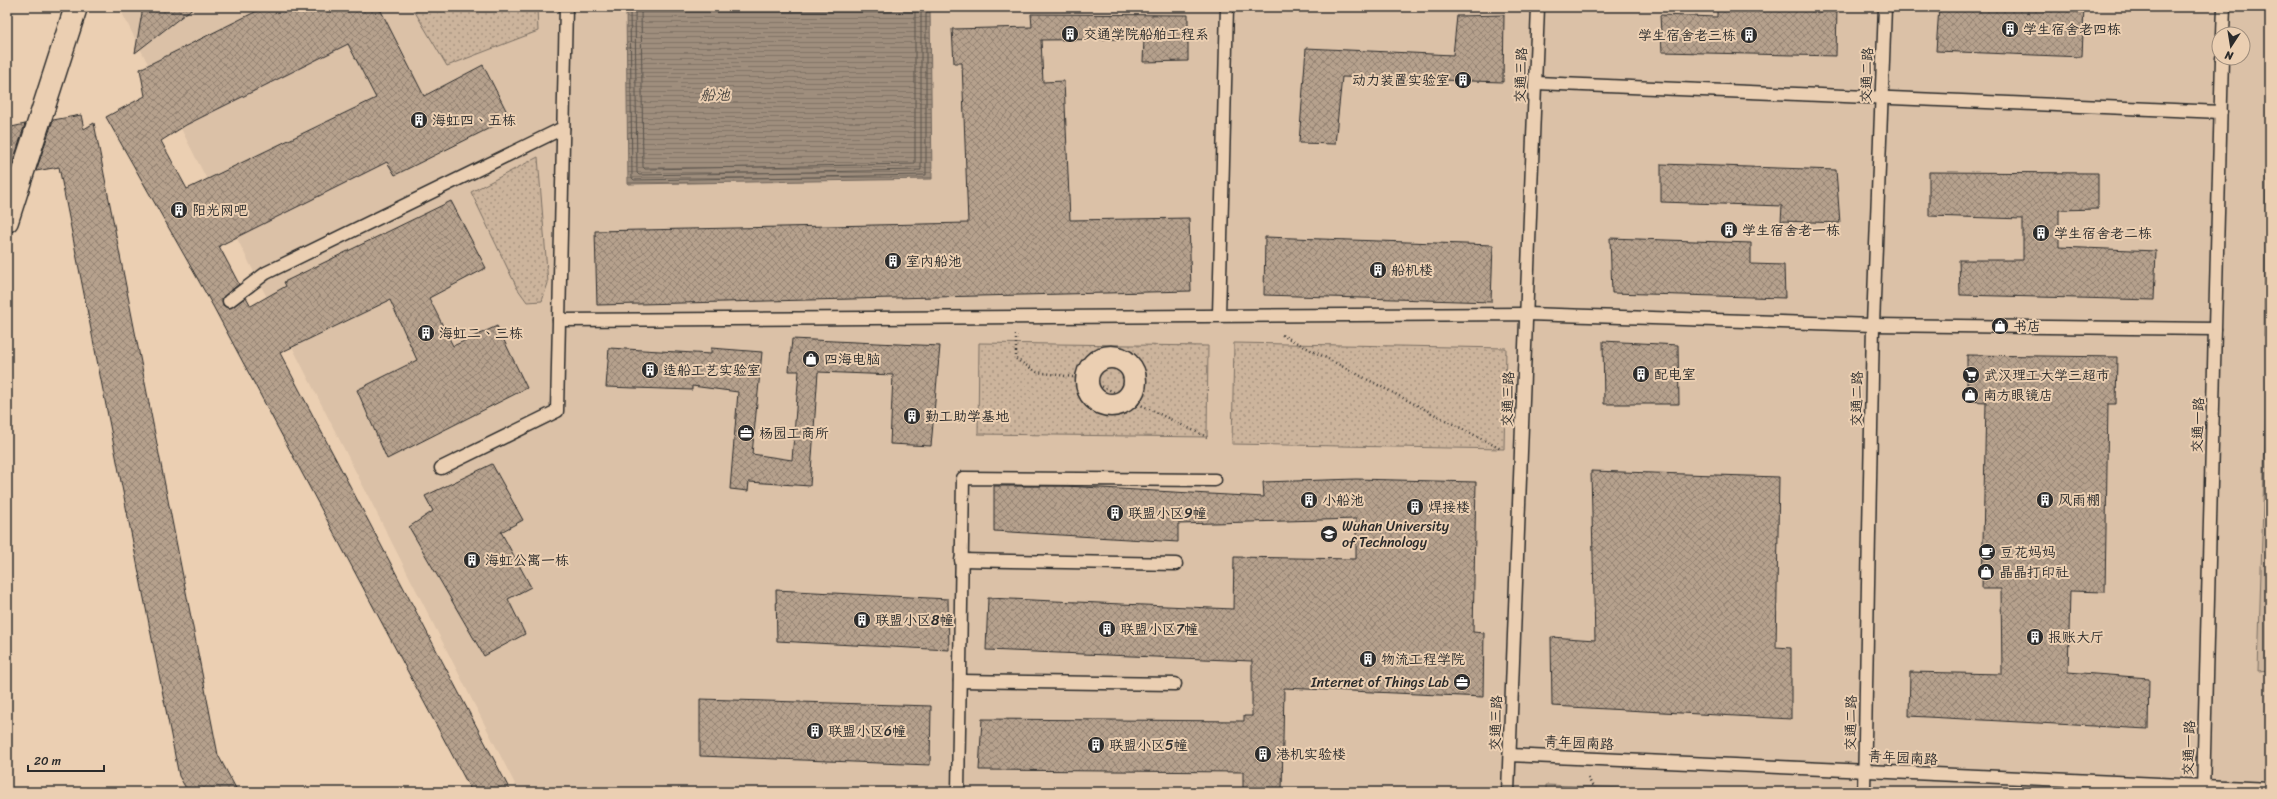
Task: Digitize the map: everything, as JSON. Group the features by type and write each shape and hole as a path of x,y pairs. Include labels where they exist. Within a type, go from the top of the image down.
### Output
{"main road":[{"path":"7,221 76,7"},
{"path":"1113,357 1122,360 1130,367 1135,381 1133,391 1127,400 1113,406 1098,402 1090,394 1087,379 1092,366 1098,361 1113,357"}],"lane":[{"path":"441,468 556,411 566,7"},
{"path":"1219,315 1227,7"},
{"name":"交通三路","path":"1508,792 1538,7"},
{"name":"交通二路","path":"1864,792 1873,324 1885,7"},
{"path":"2223,26 2224,7"},
{"name":"交通一路","path":"2203,789 2222,66"},
{"path":"1536,83 2221,112"},
{"path":"229,301 266,273 563,128"},
{"path":"559,320 1527,314 1873,324 2215,329"},
{"path":"958,792 963,478 1215,480"},
{"path":"961,560 1176,564"},
{"path":"960,681 1175,684"},
{"name":"青年园南路","path":"1510,755 1865,771 2203,789 2270,789"}],"path":[{"path":"1016,317 1016,359 1037,372 1087,379 1127,400 1207,437"},
{"path":"1278,333 1521,459"}],"shaded area":[{"name":"Wuhan University of Technology","path":"119,7 2270,7 2270,792 519,792"},
{"path":"412,7 537,7 538,31 447,66"},
{"path":"2268,7 2270,7 2270,336 2264,336"},
{"path":"538,157 548,283 542,301 527,302 517,288 471,192"},
{"path":"979,343 1208,346 1207,437 978,434"},
{"path":"1234,343 1506,348 1504,449 1232,444"},
{"path":"2267,370 2270,370 2270,670 2258,671"},
{"path":"1546,785 1731,792 1546,792"}],"water":[{"name":"船池","path":"626,7 930,7 932,179 628,184"}],"building":[{"path":"143,7 194,7 135,53"},
{"path":"265,7 379,7 424,96 483,65 510,118 395,175 387,162 219,246 239,284 222,298 223,305 230,308 246,297 251,306 286,286 284,282 451,201 486,268 429,298 453,346 497,326 527,388 387,459 357,390 417,360 390,300 280,353 511,792 472,792 213,306 106,117 145,96 140,69","holes":["348,44 376,98 187,189 161,141 186,125"]},
{"name":"学生宿舍老三栋","path":"1717,7 1837,7 1836,56 1662,52 1660,15 1717,17"},
{"name":"学生宿舍老四栋","path":"1939,7 2084,7 2082,57 1936,51"},
{"name":"室内船池","path":"1031,14 1188,15 1188,61 1143,62 1144,39 1041,40 1043,82 1064,81 1070,220 1189,218 1191,291 597,305 595,231 968,223 962,63 954,63 952,29 1032,27"},
{"name":"动力装置实验室","path":"1504,15 1503,82 1342,77 1335,144 1299,143 1306,48 1453,55 1457,16"},
{"path":"81,115 84,129 94,123 218,755 238,792 188,792 179,776 59,167 36,171 53,120"},
{"path":"25,124 9,175 7,176 7,128"},
{"path":"1661,164 1836,170 1840,223 1781,221 1782,206 1661,202"},
{"name":"学生宿舍老二栋","path":"1929,172 2098,173 2098,209 2059,210 2059,247 2156,251 2154,300 1960,295 1959,260 2023,260 2023,219 1929,216"},
{"name":"船机楼","path":"1265,237 1493,245 1491,302 1264,295"},
{"path":"1610,238 1751,243 1751,264 1784,265 1785,298 1612,293"},
{"path":"792,339 940,346 931,446 890,444 893,375 818,372 810,486 749,482 748,491 730,489 738,392 692,386 692,390 606,387 609,348 711,354 711,348 762,352 752,454 792,460 799,371 789,371"},
{"name":"配电室","path":"1603,341 1678,345 1679,404 1604,404"},
{"path":"1967,355 2117,357 2116,404 2108,404 2105,592 2070,591 2068,672 2149,678 2148,729 1909,716 1910,672 2002,674 2001,589 1982,589 1986,402 1967,401"},
{"name":"海虹公寓一栋","path":"492,464 523,520 501,532 531,587 508,599 525,634 484,656 409,527 433,511 425,496"},
{"path":"1591,471 1779,477 1776,647 1791,648 1791,719 1552,706 1551,637 1595,640"},
{"path":"1356,479 1476,482 1473,632 1484,633 1483,697 1284,688 1282,792 1243,792 1243,772 979,770 982,719 1244,721 1244,716 1252,716 1252,661 986,650 988,598 1233,609 1234,557 1356,559 1356,519 1178,524 1178,542 994,531 994,486 1065,486 1264,497 1263,482"},
{"name":"联盟小区8幢","path":"776,590 948,599 949,650 777,641"},
{"name":"联盟小区6幢","path":"700,699 931,706 930,765 700,756"}],"place":[{"name":"学生宿舍老四栋","path":"2010,29"},
{"name":"交通学院船舶工程系","path":"1070,34"},
{"name":"学生宿舍老三栋","path":"1749,35"},
{"name":"动力装置实验室","path":"1463,80"},
{"name":"海虹四、五栋","path":"419,120"},
{"name":"阳光网吧","path":"179,210"},
{"name":"学生宿舍老一栋","path":"1729,230"},
{"name":"学生宿舍老二栋","path":"2041,233"},
{"name":"室内船池","path":"893,261"},
{"name":"船机楼","path":"1378,270"},
{"name":"书店","path":"2000,326"},
{"name":"海虹二、三栋","path":"426,333"},
{"name":"四海电脑","path":"811,359"},
{"name":"造船工艺实验室","path":"650,370"},
{"name":"配电室","path":"1641,374"},
{"name":"武汉理工大学三超市","path":"1971,375"},
{"name":"南方眼镜店","path":"1970,395"},
{"name":"勤工助学基地","path":"912,416"},
{"name":"杨园工商所","path":"746,433"},
{"name":"小船池","path":"1309,500"},
{"name":"风雨棚","path":"2045,500"},
{"name":"焊接楼","path":"1415,507"},
{"name":"联盟小区9幢","path":"1115,513"},
{"name":"Wuhan University of Technology","path":"1329,534"},
{"name":"豆花妈妈","path":"1987,552"},
{"name":"海虹公寓一栋","path":"472,560"},
{"name":"晶晶打印社","path":"1986,572"},
{"name":"联盟小区8幢","path":"862,620"},
{"name":"联盟小区7幢","path":"1107,629"},
{"name":"报账大厅","path":"2035,637"},
{"name":"物流工程学院","path":"1368,659"},
{"name":"Internet of Things Lab","path":"1462,682"},
{"name":"联盟小区6幢","path":"815,731"},
{"name":"联盟小区5幢","path":"1096,745"},
{"name":"港机实验楼","path":"1263,754"}]}
